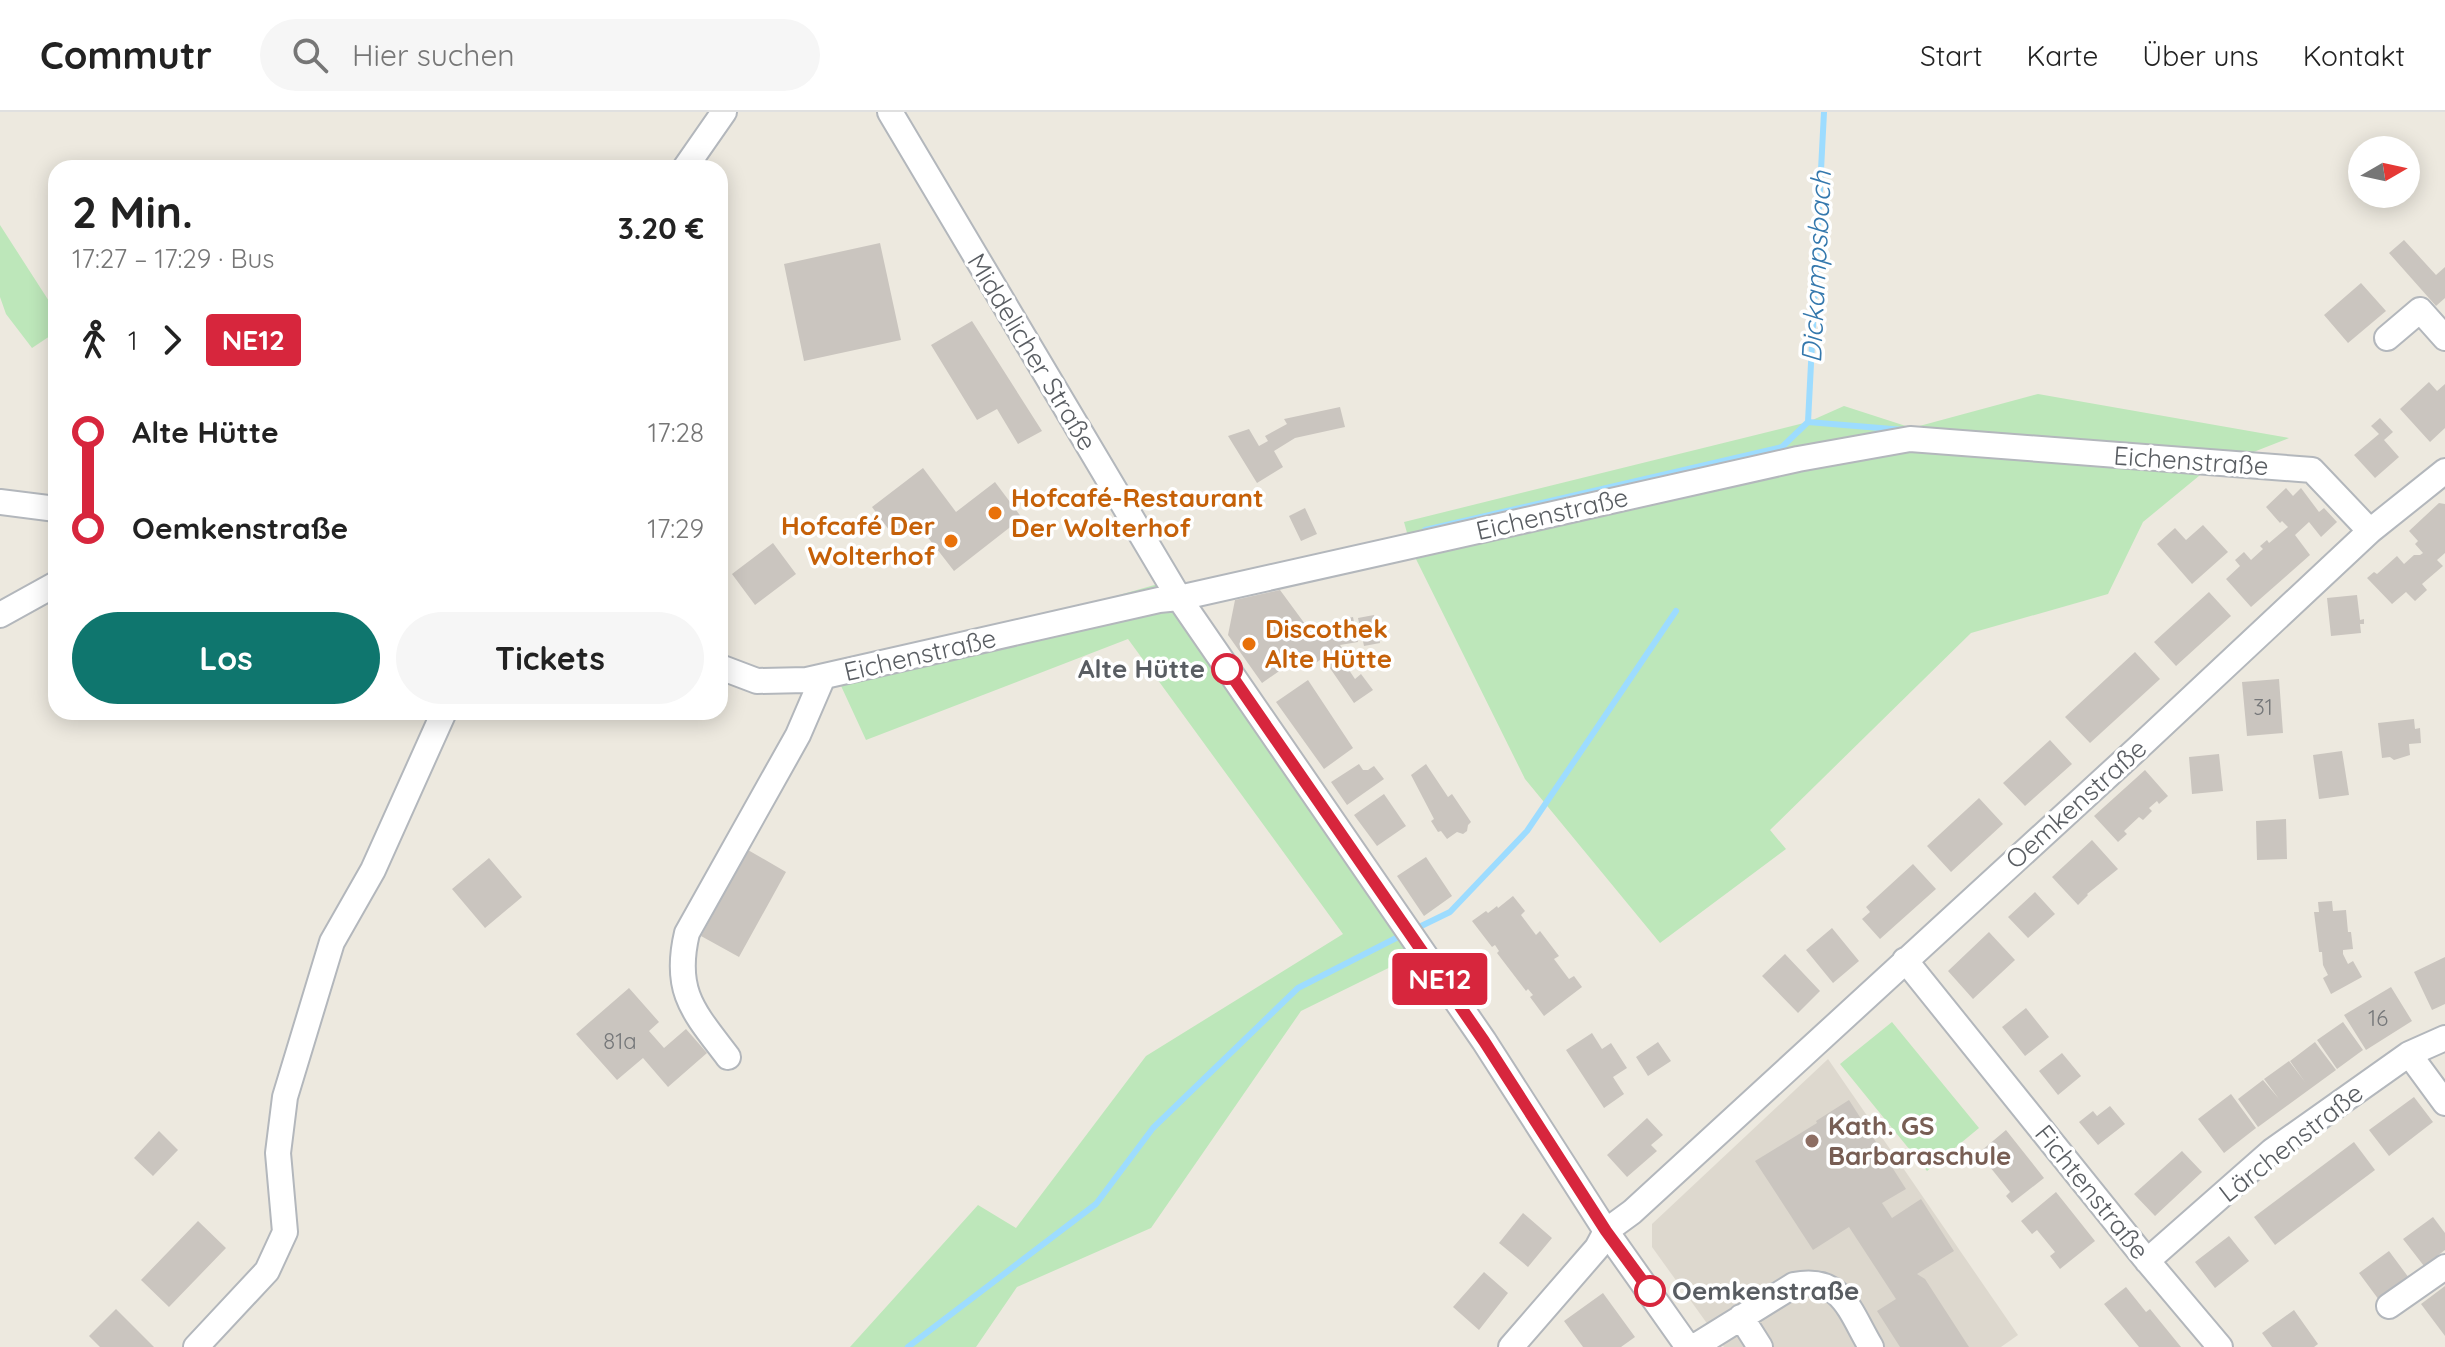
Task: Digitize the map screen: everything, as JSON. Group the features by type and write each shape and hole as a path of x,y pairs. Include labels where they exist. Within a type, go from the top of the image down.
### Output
{"street":[{"path":"691,160 724,112"},
{"name":"Middelicher Straße","path":"890,112 1179,598 1484,1041 1606,1231 1691,1347"},
{"path":"2387,338 2420,310 2445,338"},
{"name":"Eichenstraße","path":"728,670 757,681 823,677 1798,459 1910,439 2312,470 2370,531"},
{"name":"Oemkenstraße","path":"1511,1347 1597,1248 1606,1231 1632,1212 2370,531 2445,471"},
{"path":"0,502 48,508"},
{"path":"0,615 48,588"},
{"path":"728,1057 689,1003 683,984 687,933 798,735 823,677"},
{"path":"196,1347 267,1271 285,1232 278,1153 285,1097 332,942 373,870 440,720"},
{"name":"Fichtenstraße","path":"1905,960 2220,1347"},
{"name":"Lärchenstraße","path":"2147,1261 2272,1151 2409,1054 2445,1038"},
{"path":"2409,1054 2445,1103"},
{"path":"2389,1306 2445,1267"},
{"path":"1691,1347 1794,1285 1807,1282 1824,1284 1838,1292 1871,1347"},
{"path":"1741,1317 1760,1347"}],"shaded area":[{"name":"Kath. GS Barbaraschule","path":"1828,1059 2018,1335 2001,1347 1724,1347 1652,1247 1652,1224"}],"green space":[{"path":"0,225 48,300 48,337 32,348 6,314 0,297"},
{"path":"2038,394 2289,438 2205,471 2143,522 2108,594 1971,633 1770,830 1786,849 1660,943 1525,779 1412,551 1404,522 1808,422 1844,406 1912,428"},
{"path":"1158,584 1421,952 1301,1011 1151,1228 1017,1287 976,1347 850,1347 978,1205 1016,1228 1146,1056 1343,934 1128,639 866,740 836,675"},
{"path":"1892,1022 1979,1128 1927,1171 1840,1064"}],"building":[{"path":"2404,240 2436,275 2445,267 2445,298 2436,306 2389,253"},
{"path":"880,243 901,340 804,361 784,264"},
{"path":"2361,283 2386,311 2348,343 2324,315"},
{"path":"972,321 1042,431 1018,444 997,409 977,420 931,345"},
{"path":"2429,382 2437,391 2445,384 2445,428 2430,442 2400,409"},
{"path":"1340,407 1345,427 1295,438 1274,451 1283,467 1257,483 1228,436 1249,429 1259,446 1268,441 1265,436 1287,424 1284,419"},
{"path":"2380,418 2393,432 2384,440 2399,457 2375,478 2354,455 2379,434 2371,426"},
{"path":"923,468 956,512 995,482 1022,518 954,571 916,522 895,538 872,507"},
{"path":"2286,488 2293,496 2301,488 2319,512 2324,508 2337,522 2321,537 2309,522 2295,535 2310,555 2251,607 2226,579 2240,566 2235,560 2244,552 2251,560 2263,549 2260,546 2267,540 2269,543 2288,527 2282,521 2280,523 2266,507"},
{"path":"2439,503 2445,504 2445,553 2437,560 2443,566 2422,584 2427,590 2415,601 2406,592 2392,604 2367,578 2374,572 2377,574 2397,556 2404,564 2414,555 2423,553 2409,531"},
{"path":"1305,508 1317,534 1301,541 1289,516"},
{"path":"2203,525 2228,552 2192,584 2157,544 2175,528 2186,540"},
{"path":"773,543 796,574 755,605 732,574"},
{"path":"1280,590 1305,624 1308,621 1317,634 1335,621 1353,617 1358,642 1340,645 1344,651 1335,657 1355,679 1361,674 1373,690 1354,703 1323,658 1308,668 1303,661 1298,664 1295,660 1262,683 1228,635 1235,600"},
{"path":"2209,592 2231,616 2176,666 2154,642"},
{"path":"2357,595 2360,620 2364,619 2364,624 2360,624 2361,633 2331,636 2327,598"},
{"path":"1374,615 1380,643 1364,646 1358,618"},
{"path":"2135,652 2160,679 2090,743 2065,717"},
{"path":"2279,679 2283,733 2247,736 2242,682"},
{"path":"1308,680 1353,748 1324,769 1276,702"},
{"path":"2414,719 2415,729 2420,728 2421,743 2409,744 2410,755 2394,760 2382,758 2378,723"},
{"path":"2050,740 2072,764 2025,806 2003,783"},
{"path":"2342,751 2349,795 2319,799 2313,755"},
{"path":"2219,754 2223,791 2192,794 2189,757"},
{"path":"1359,764 1363,770 1374,766 1384,779 1347,805 1331,782"},
{"path":"1426,764 1448,797 1452,794 1471,822 1463,834 1457,832 1447,839 1431,821 1434,819 1411,775"},
{"path":"2145,770 2168,796 2149,808 2152,811 2143,820 2139,817 2124,831 2127,834 2118,842 2094,816"},
{"path":"1384,794 1406,826 1377,846 1354,815"},
{"path":"1979,798 2003,824 1951,872 1927,846"},
{"path":"2286,819 2287,859 2257,860 2256,821"},
{"path":"2092,840 2118,869 2078,905 2052,877"},
{"path":"748,850 786,872 739,957 701,936"},
{"path":"1426,857 1452,896 1424,916 1397,876"},
{"path":"489,858 522,897 485,928 452,889"},
{"path":"1913,864 1936,889 1880,939 1862,919 1870,912 1866,907"},
{"path":"2035,892 2055,914 2028,938 2008,917"},
{"path":"1513,896 1525,911 1521,915 1536,935 1540,931 1559,956 1554,959 1569,979 1574,976 1582,987 1544,1016 1530,997 1533,995 1528,989 1526,991 1497,953 1499,951 1495,945 1492,947 1472,921 1486,911 1488,913 1498,908"},
{"path":"2332,901 2333,911 2346,910 2353,949 2343,950 2343,954 2348,964 2353,961 2362,977 2331,994 2323,978 2328,975 2322,952 2319,952 2314,912 2319,912 2318,902"},
{"path":"1832,928 1859,961 1833,983 1806,950"},
{"path":"1989,932 2015,960 1973,999 1948,971"},
{"path":"1785,954 1820,991 1798,1013 1762,976"},
{"path":"2445,957 2445,1004 2432,1010 2414,972"},
{"path":"2391,987 2412,1021 2366,1050 2344,1015"},
{"path":"629,988 659,1022 649,1031 664,1048 686,1029 707,1053 668,1087 643,1058 617,1080 576,1034"},
{"path":"2026,1008 2049,1037 2025,1056 2002,1027"},
{"path":"2343,1022 2363,1050 2337,1069 2317,1040"},
{"path":"1592,1033 1602,1049 1611,1043 1627,1068 1613,1077 1624,1094 1604,1108 1566,1050"},
{"path":"1658,1042 1671,1061 1648,1076 1636,1057"},
{"path":"2315,1042 2336,1070 2258,1127 2238,1099 2263,1080 2279,1099 2264,1079 2289,1061 2305,1082 2290,1061"},
{"path":"2062,1053 2081,1076 2058,1095 2039,1071"},
{"path":"2231,1094 2256,1128 2224,1153 2198,1119"},
{"path":"2414,1097 2433,1122 2389,1156 2369,1130"},
{"path":"1849,1100 1906,1189 1882,1203 1892,1218 1921,1199 1954,1251 1917,1274 1925,1279 1969,1347 1900,1347 1877,1311 1896,1299 1849,1227 1813,1250 1755,1161"},
{"path":"2110,1106 2125,1124 2098,1145 2079,1122 2093,1111 2097,1116"},
{"path":"1647,1118 1663,1135 1651,1145 1657,1151 1627,1177 1607,1155"},
{"path":"2006,1130 2044,1178 2012,1203 2006,1196 2010,1192 1986,1162 1983,1165 1975,1156"},
{"path":"159,1131 178,1150 153,1176 134,1158"},
{"path":"2354,1142 2375,1170 2275,1245 2254,1217"},
{"path":"2182,1151 2202,1172 2155,1216 2134,1194"},
{"path":"2056,1192 2095,1241 2060,1269 2050,1256 2055,1252 2037,1230 2032,1234 2021,1221"},
{"path":"1523,1213 1552,1238 1528,1267 1499,1243"},
{"path":"2433,1217 2445,1233 2445,1250 2424,1266 2403,1239"},
{"path":"198,1221 226,1248 169,1307 141,1280"},
{"path":"2229,1236 2249,1261 2215,1288 2195,1262"},
{"path":"2389,1251 2409,1278 2379,1300 2359,1273"},
{"path":"1484,1272 1508,1293 1479,1330 1453,1307"},
{"path":"2445,1286 2445,1336 2421,1304"},
{"path":"2126,1287 2146,1312 2150,1309 2181,1347 2139,1347 2104,1304"},
{"path":"1603,1293 1635,1337 1621,1347 1583,1347 1564,1321"},
{"path":"116,1309 154,1347 100,1347 89,1336"},
{"path":"2294,1310 2318,1344 2314,1347 2272,1347 2262,1333"}],"waterway":[{"name":"Dickampsbach","path":"1808,422 1824,112"},
{"path":"1425,530 1782,447 1808,422 1904,430"},
{"path":"1415,929 1450,912 1527,831 1676,611"},
{"path":"908,1347 1096,1204 1153,1128 1298,988 1404,934"}],"bus line":[{"name":"NE12","path":"1227,669 1484,1041 1606,1231 1650,1291"}],"place":[{"name":"Hofcafé-Restaurant Der Wolterhof","path":"995,513"},
{"name":"Hofcafé Der Wolterhof","path":"951,541"},
{"name":"Discothek Alte Hütte","path":"1249,644"},
{"name":"Alte Hütte","path":"1227,669"},
{"name":"Kath. GS Barbaraschule","path":"1812,1141"},
{"name":"Oemkenstraße","path":"1650,1291"}]}
